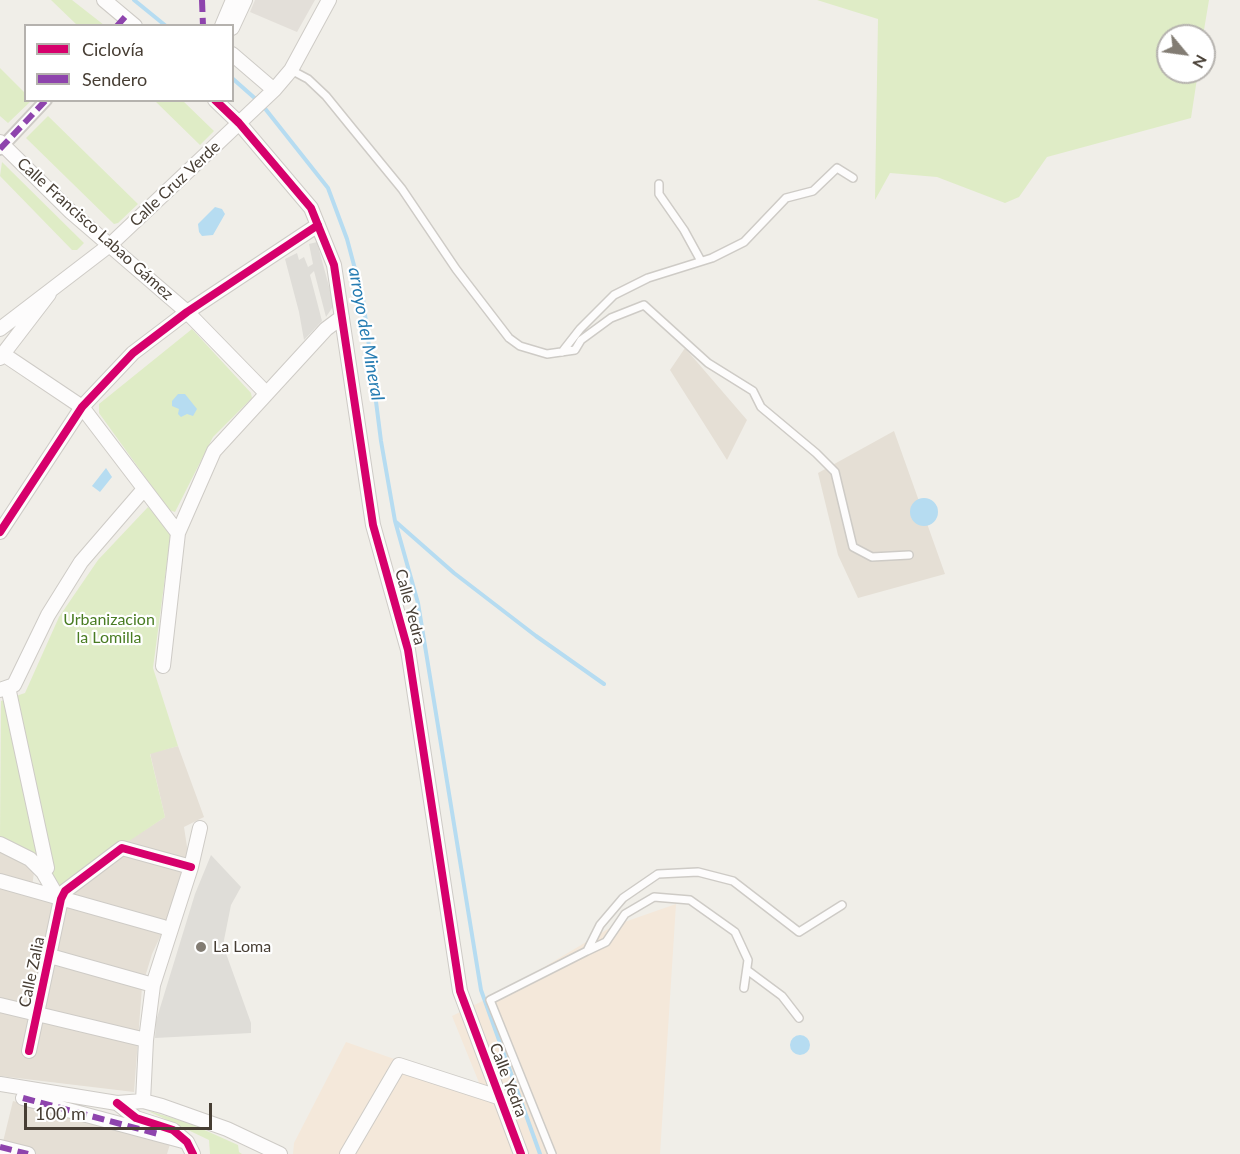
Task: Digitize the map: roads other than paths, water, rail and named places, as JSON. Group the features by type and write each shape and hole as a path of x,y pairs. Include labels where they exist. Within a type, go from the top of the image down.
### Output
{"street":[{"path":"104,0 126,23"},
{"path":"223,24 233,0"},
{"path":"234,24 245,0"},
{"name":"Calle Cruz Verde","path":"4,338 53,287 111,244 274,90 291,70 329,0"},
{"path":"234,56 274,90"},
{"path":"1,146 44,102"},
{"name":"Calle Yedra","path":"217,102 239,123 311,208 334,265 373,525 408,650 460,991 521,1154"},
{"name":"Calle Francisco Labao Gámez","path":"1,146 71,212 111,244 187,312 267,393"},
{"path":"0,532 82,407 133,353 187,312 318,225"},
{"path":"163,666 178,533 214,450 326,329 342,318"},
{"path":"4,338 82,407 178,533"},
{"path":"47,868 7,687 81,562 144,489"},
{"path":"143,1101 146,1040 153,985 191,867 200,828"},
{"path":"0,844 30,859 43,872 60,898"},
{"path":"60,898 65,891 122,848 191,867"},
{"path":"1,885 60,898 163,927"},
{"name":"Calle Zalia","path":"29,1051 60,898"},
{"path":"50,956 153,985"},
{"path":"0,1005 146,1040"},
{"path":"346,1154 399,1065 501,1098"},
{"path":"0,1084 117,1103 143,1101 227,1129 280,1154"},
{"path":"23,1098 190,1148"},
{"path":"117,1103 136,1118 174,1130 190,1148"},
{"path":"0,1147 28,1154"}],"lane":[{"path":"291,70 308,80 326,96 402,189 456,269 509,338 520,346 548,354 575,350 581,340 611,318 644,305 708,363 753,391 760,407 816,453 835,472 853,547 872,557 909,555"},
{"path":"562,352 614,295 648,278 701,261 744,242 786,198 813,191 837,168 853,178"},
{"path":"659,184 659,194 684,230 701,261"},
{"path":"587,951 600,925 623,898 658,874 698,872 734,881 799,932 842,905"},
{"path":"552,1154 490,1000 606,942 625,914 654,897 690,900 735,932 748,960 744,988"},
{"path":"747,970 782,996 799,1018"}],"water":[{"path":"215,207 222,209 225,214 213,235 202,236 198,224"},
{"path":"178,394 185,394 197,409 193,416 187,414 181,417 178,414 179,409 172,406 172,401"},
{"path":"106,468 112,477 100,492 92,486"},
{"path":"924,498 934,502 938,512 934,522 924,526 914,522 910,512 914,502"},
{"path":"800,1035 807,1038 810,1045 807,1052 800,1055 793,1052 790,1045 793,1038"}],"waterway":[{"name":"arroyo del Mineral","path":"134,0 164,24"},
{"name":"arroyo del Mineral","path":"234,80 258,101"},
{"path":"263,106 328,188 347,239 363,299 381,441 395,521 418,603 481,990 540,1154"},
{"path":"396,522 454,573 536,636 604,684"}],"place":[{"name":"La Loma","path":"201,947"}],"park label":[{"name":"Urbanizacion la Lomilla","path":"109,629"}]}
